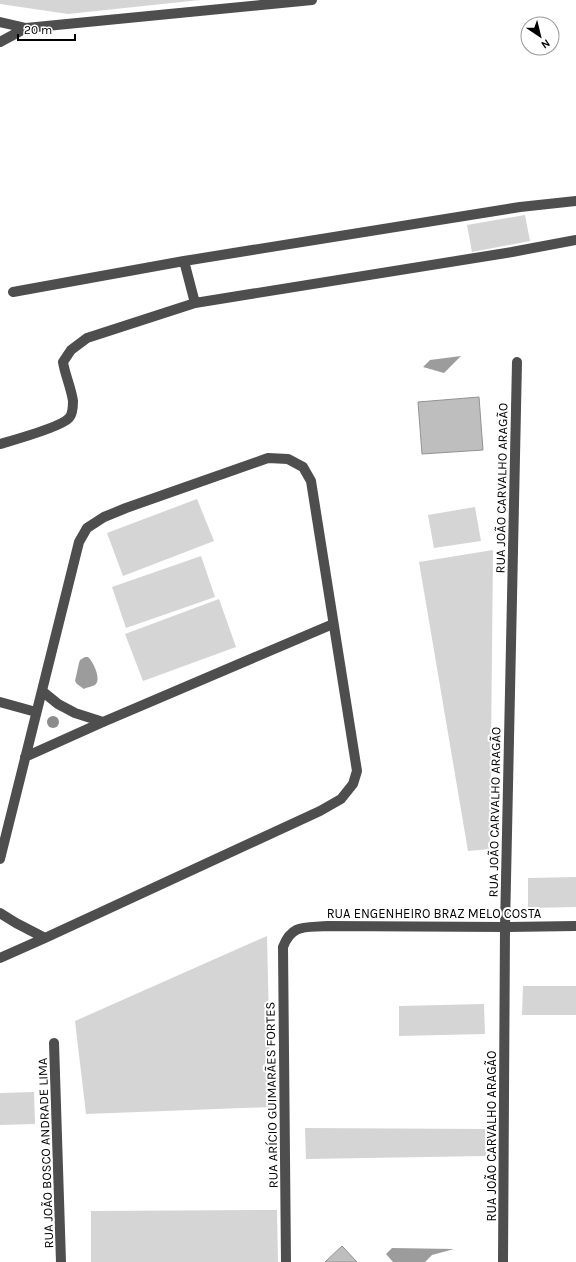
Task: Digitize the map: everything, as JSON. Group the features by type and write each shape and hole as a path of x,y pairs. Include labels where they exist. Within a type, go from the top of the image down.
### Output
{"street":[{"path":"0,22 26,28 312,0"},
{"path":"0,42 26,28"},
{"path":"13,292 184,261 520,207 576,202"},
{"path":"0,444 61,424 70,418 73,412 73,401 63,362 71,350 87,338 195,303 512,252 576,240"},
{"path":"184,261 195,303"},
{"name":"RUA JOÃO CARVALHO ARAGÃO","path":"503,1262 505,927 517,362"},
{"path":"0,859 78,542 87,528 104,517 126,508 268,458 288,459 302,467 310,480 334,624 357,771 353,784 341,799 320,811 0,958"},
{"path":"25,757 103,722 334,624"},
{"path":"42,691 58,704 75,713 103,722"},
{"path":"0,702 36,712"},
{"path":"0,913 45,938"},
{"name":"RUA ENGENHEIRO BRAZ MELO COSTA","path":"293,931 301,928 328,926 576,926"},
{"name":"RUA ARÍCIO GUIMARÃES FORTES","path":"286,1262 283,947 286,938 293,931"},
{"name":"RUA JOÃO BOSCO ANDRADE LIMA","path":"54,1043 61,1262"}],"shaded area":[{"path":"0,0 200,0 68,14 0,4"},
{"path":"525,215 530,241 472,252 467,225"},
{"path":"461,356 444,373 423,367 430,360"},
{"path":"197,499 214,541 123,576 107,533"},
{"path":"475,507 481,541 434,548 428,515"},
{"path":"493,550 490,849 468,851 419,562"},
{"path":"201,556 215,597 126,628 112,587"},
{"path":"219,599 236,647 143,681 125,634"},
{"path":"88,657 92,662 98,678 96,684 84,689 75,681 80,660"},
{"path":"576,877 576,907 528,908 528,878"},
{"path":"267,936 271,1107 86,1114 75,1021"},
{"path":"523,986 576,986 576,1015 522,1015"},
{"path":"484,1004 485,1034 399,1036 399,1006"},
{"path":"34,1092 35,1124 0,1125 0,1093"},
{"path":"305,1128 485,1129 486,1156 306,1159"},
{"path":"277,1210 278,1262 91,1262 91,1211"},
{"path":"392,1248 454,1249 432,1255 425,1262 393,1262 386,1254"}],"building":[{"path":"479,397 483,450 422,454 418,402"},
{"path":"342,1246 357,1262 325,1262"}]}
